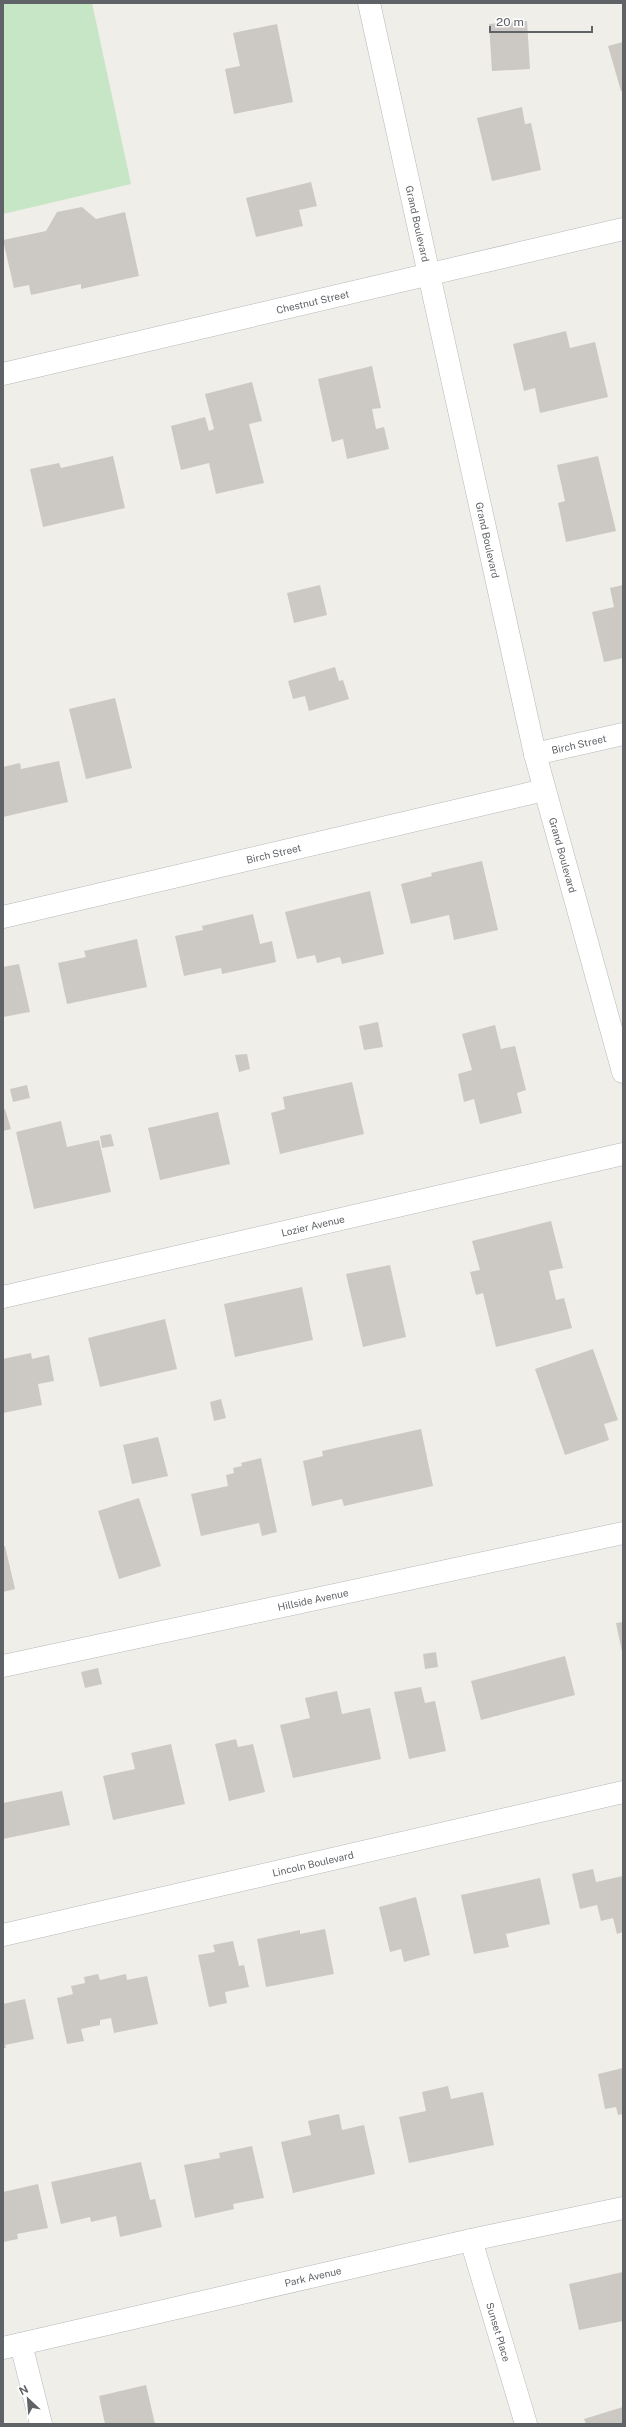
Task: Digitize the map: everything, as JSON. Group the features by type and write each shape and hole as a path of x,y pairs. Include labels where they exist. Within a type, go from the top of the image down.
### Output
{"street":[{"name":"Grand Boulevard","path":"369,3 535,754 623,1072"},
{"name":"Chestnut Street","path":"3,374 623,229"},
{"name":"Birch Street","path":"535,754 623,734"},
{"name":"Birch Street","path":"3,917 544,790"},
{"name":"Lozier Avenue","path":"3,1297 623,1154"},
{"name":"Hillside Avenue","path":"3,1666 623,1533"},
{"name":"Lincoln Boulevard","path":"3,1935 623,1792"},
{"name":"Park Avenue","path":"12,2346 470,2240 623,2208"},
{"name":"Sunset Place","path":"470,2240 526,2424"},
{"path":"12,2346 41,2424"}],"green space":[{"path":"3,3 92,3 131,184 3,214"}],"building":[{"path":"527,21 530,69 492,71 489,24"},
{"path":"277,24 293,102 234,114 225,69 240,66 233,33"},
{"path":"623,42 623,91 621,91 608,46"},
{"path":"522,107 525,124 531,123 541,170 492,181 477,118"},
{"path":"311,182 317,206 299,210 303,226 256,237 246,198"},
{"path":"82,207 96,219 125,212 139,276 81,289 81,284 31,295 29,285 14,288 3,240 46,231 57,212"},
{"path":"566,331 570,348 595,342 608,397 540,413 535,388 524,391 513,344"},
{"path":"372,366 381,408 372,409 376,429 384,427 389,449 347,459 343,439 332,442 318,379"},
{"path":"252,382 262,421 249,424 264,483 216,494 209,463 181,470 171,426 205,417 209,431 214,429 205,394"},
{"path":"113,456 125,508 43,527 30,469 59,463 61,468"},
{"path":"598,456 616,531 566,542 558,503 565,501 557,465"},
{"path":"320,585 327,615 294,623 287,593"},
{"path":"623,585 623,658 604,662 592,612 614,607 610,588"},
{"path":"335,667 339,681 343,680 349,699 309,711 305,696 293,699 288,681"},
{"path":"115,698 132,768 86,779 69,709"},
{"path":"59,761 68,802 3,817 3,767 20,763 21,769"},
{"path":"482,861 498,930 454,940 449,915 411,924 401,884 432,876 431,873"},
{"path":"370,891 384,954 342,964 340,957 317,963 315,955 297,959 285,912"},
{"path":"253,914 260,944 272,941 276,962 222,974 221,968 184,976 175,936 203,930 202,926"},
{"path":"137,939 147,987 67,1004 58,963 86,957 84,951"},
{"path":"19,964 30,1012 3,1017 3,967"},
{"path":"378,1022 383,1047 364,1050 359,1026"},
{"path":"495,1025 501,1049 515,1046 526,1090 517,1093 522,1113 480,1124 474,1099 464,1102 458,1074 472,1070 462,1034"},
{"path":"247,1054 250,1069 239,1072 235,1055"},
{"path":"352,1082 364,1134 280,1154 271,1113 285,1109 283,1097"},
{"path":"27,1085 30,1098 13,1102 10,1089"},
{"path":"5,1109 11,1129 3,1131 3,1110"},
{"path":"218,1112 230,1164 160,1180 148,1128"},
{"path":"61,1121 67,1147 99,1140 111,1192 34,1209 16,1132"},
{"path":"111,1134 114,1146 102,1148 100,1136"},
{"path":"551,1221 563,1268 549,1271 556,1300 564,1298 572,1328 496,1347 483,1293 476,1295 470,1272 480,1270 472,1241"},
{"path":"390,1265 406,1337 363,1347 346,1274"},
{"path":"302,1287 313,1340 235,1357 224,1304"},
{"path":"165,1319 177,1369 100,1387 88,1338"},
{"path":"593,1349 618,1420 604,1424 609,1440 565,1455 535,1369"},
{"path":"31,1353 32,1359 49,1355 54,1381 38,1384 42,1405 3,1413 3,1359"},
{"path":"221,1399 226,1418 214,1421 210,1402"},
{"path":"421,1429 433,1486 344,1506 342,1499 312,1506 303,1461 323,1456 322,1451"},
{"path":"158,1437 168,1476 132,1484 123,1445"},
{"path":"261,1458 277,1532 262,1536 259,1523 201,1536 191,1494 228,1486 226,1475 234,1473 233,1468 242,1466 241,1463"},
{"path":"139,1498 161,1566 119,1579 98,1511"},
{"path":"3,1546 5,1546 15,1589 3,1592"},
{"path":"623,1622 623,1652 622,1652 616,1623"},
{"path":"436,1652 438,1667 425,1669 423,1654"},
{"path":"565,1656 575,1695 481,1720 471,1681"},
{"path":"98,1668 102,1684 85,1688 81,1672"},
{"path":"421,1687 425,1703 435,1701 446,1751 409,1759 394,1692"},
{"path":"337,1691 342,1714 370,1708 381,1759 293,1778 280,1725 310,1718 305,1698"},
{"path":"236,1739 238,1747 253,1744 265,1792 229,1801 215,1744"},
{"path":"171,1744 185,1804 113,1820 103,1776 135,1769 131,1753"},
{"path":"62,1791 70,1825 3,1839 3,1803"},
{"path":"593,1869 596,1882 623,1876 623,1932 617,1934 613,1918 601,1921 597,1905 580,1909 572,1874"},
{"path":"540,1878 550,1924 506,1934 509,1947 474,1954 461,1895"},
{"path":"416,1897 430,1955 404,1962 401,1949 390,1952 379,1907"},
{"path":"325,1929 334,1974 266,1987 257,1939 300,1930 300,1934"},
{"path":"233,1941 239,1966 244,1965 249,1987 225,1992 227,2003 209,2007 198,1955 215,1952 213,1945"},
{"path":"98,1974 100,1980 126,1974 127,1980 147,1976 158,2024 114,2033 111,2018 100,2020 100,2025 81,2029 84,2041 67,2044 57,1998 73,1994 71,1986 85,1983 84,1977"},
{"path":"25,1999 34,2039 5,2045 6,2048 3,2048 3,2004"},
{"path":"623,2068 623,2114 618,2115 616,2107 605,2109 598,2074"},
{"path":"448,2086 451,2099 483,2092 494,2145 409,2163 399,2117 426,2111 422,2092"},
{"path":"339,2114 342,2130 364,2125 375,2174 293,2193 281,2142 311,2135 308,2121"},
{"path":"252,2146 264,2198 233,2204 234,2209 195,2218 184,2165 220,2158 219,2153"},
{"path":"141,2162 150,2200 155,2199 162,2227 120,2237 116,2216 91,2222 90,2217 61,2224 51,2182"},
{"path":"38,2184 48,2228 17,2234 18,2239 3,2242 3,2192"},
{"path":"623,2272 623,2321 579,2330 569,2284"},
{"path":"146,2385 155,2424 105,2424 99,2396"},
{"path":"623,2407 623,2424 586,2424 584,2419"}]}
